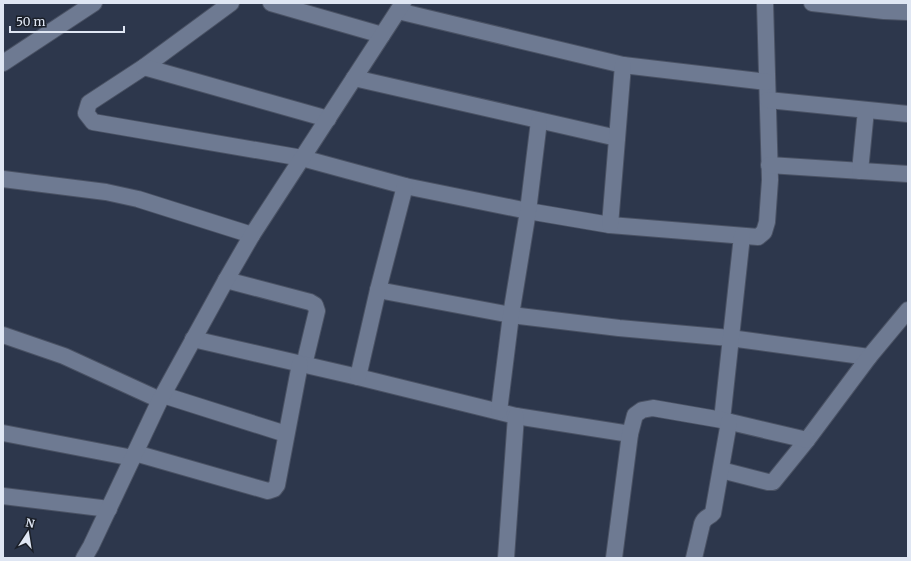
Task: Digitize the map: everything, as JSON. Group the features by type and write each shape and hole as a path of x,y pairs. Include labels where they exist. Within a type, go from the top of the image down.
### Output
{"street":[{"path":"3,63 94,3"},
{"path":"231,3 144,66 89,103 86,113 93,122 302,158 405,186 528,211 610,225 758,237 764,232 767,222 770,180 765,3"},
{"path":"271,3 382,35"},
{"path":"812,3 884,11 908,12"},
{"path":"71,558 88,552 161,398 226,280 252,235 401,7 623,65 767,82"},
{"path":"610,225 623,65"},
{"path":"144,66 328,119"},
{"path":"354,78 617,138"},
{"path":"768,100 908,114"},
{"path":"860,171 866,110"},
{"path":"499,412 511,315 528,211 539,121"},
{"path":"769,165 908,174"},
{"path":"3,179 106,192 138,199 252,235"},
{"path":"358,377 378,290 405,186"},
{"path":"694,558 704,519 713,513 721,470 730,338 742,236"},
{"path":"3,433 134,456 268,491 274,489 277,485 286,434 302,364 317,311 315,305 310,302 226,280"},
{"path":"378,290 511,315 619,328 730,338 869,357"},
{"path":"721,470 768,482 774,482 869,357 908,310"},
{"path":"3,335 64,356 161,398 286,434"},
{"path":"193,339 358,377 516,416 630,434"},
{"path":"614,558 630,434 635,415 642,410 652,408 725,421 807,440"},
{"path":"506,558 516,416"},
{"path":"3,496 109,510"}]}
